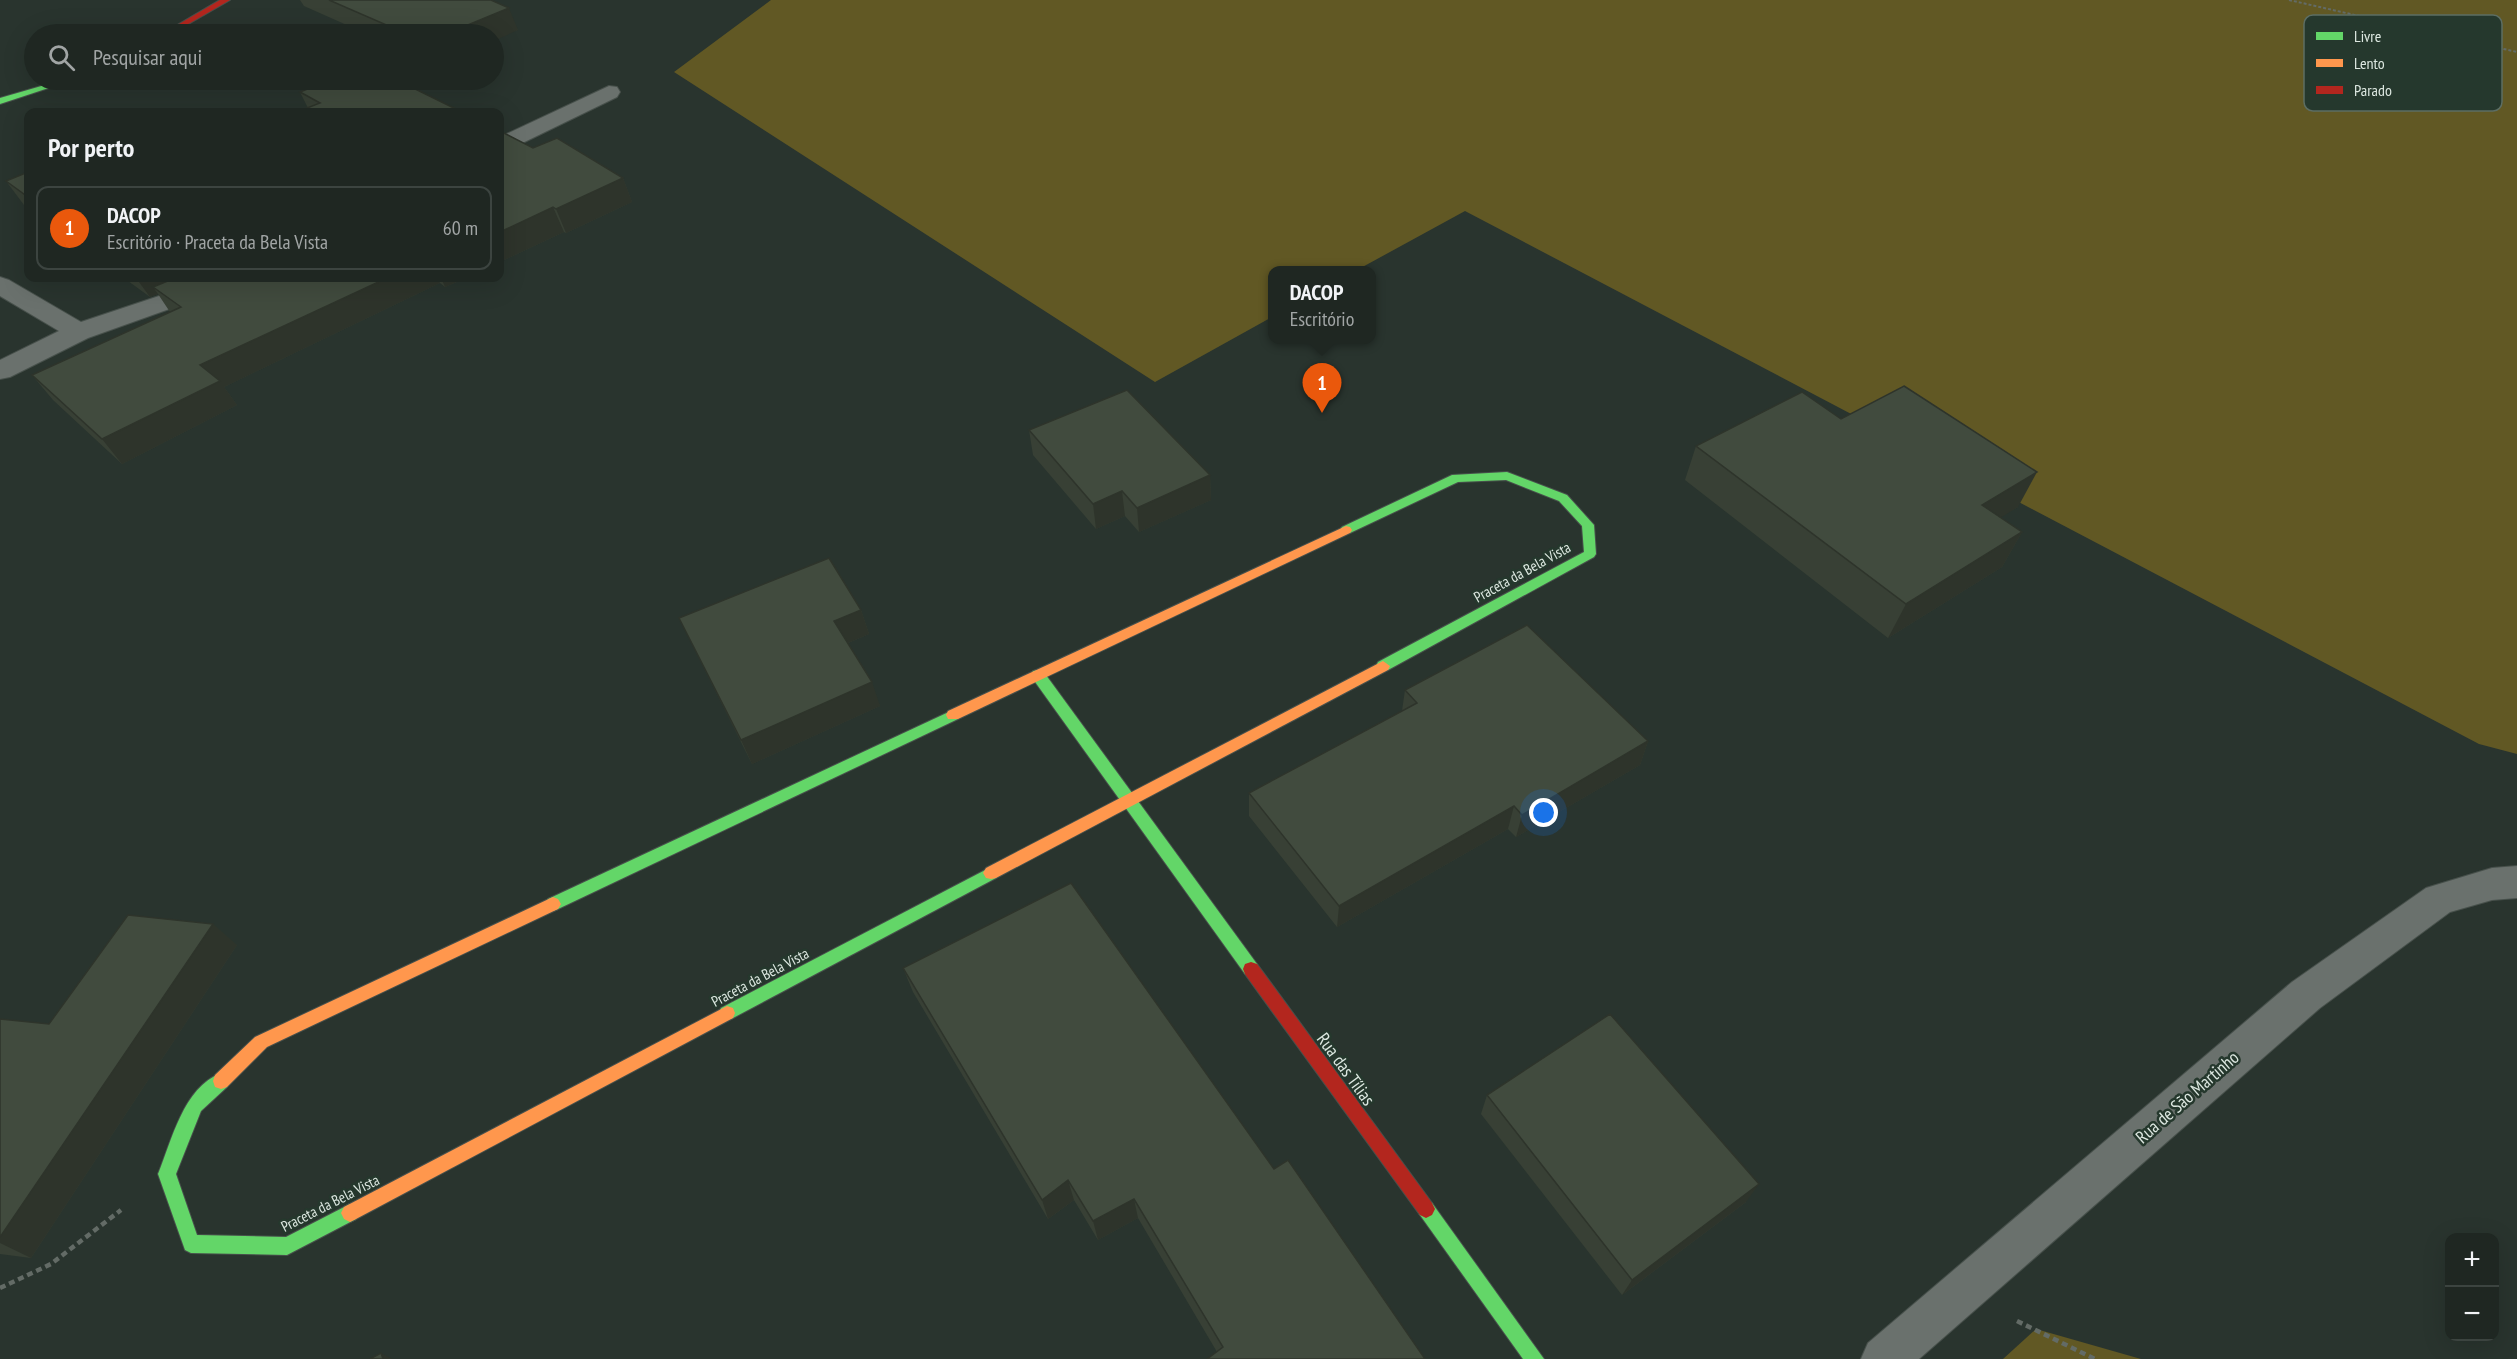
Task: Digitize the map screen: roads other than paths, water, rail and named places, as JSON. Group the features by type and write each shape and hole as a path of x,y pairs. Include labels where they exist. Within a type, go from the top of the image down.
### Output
{"street":[{"path":"184,24 226,0"},
{"path":"0,101 36,90"},
{"path":"504,143 609,92"},
{"path":"0,371 79,333 180,297 212,282"},
{"path":"0,285 79,333"},
{"name":"Praceta da Bela Vista","path":"1507,476 1563,498 1588,525 1590,554 1129,801 287,1246 191,1244 167,1174 195,1105 261,1042 1456,478 1507,476"},
{"path":"1038,675 1129,801"},
{"name":"Rua das Tílias","path":"1129,801 1534,1359"},
{"name":"Rua de São Martinho","path":"1884,1359 2306,995 2439,899 2492,884 2517,882"}],"place":[{"name":"DACOP","path":"1322,413"}]}
